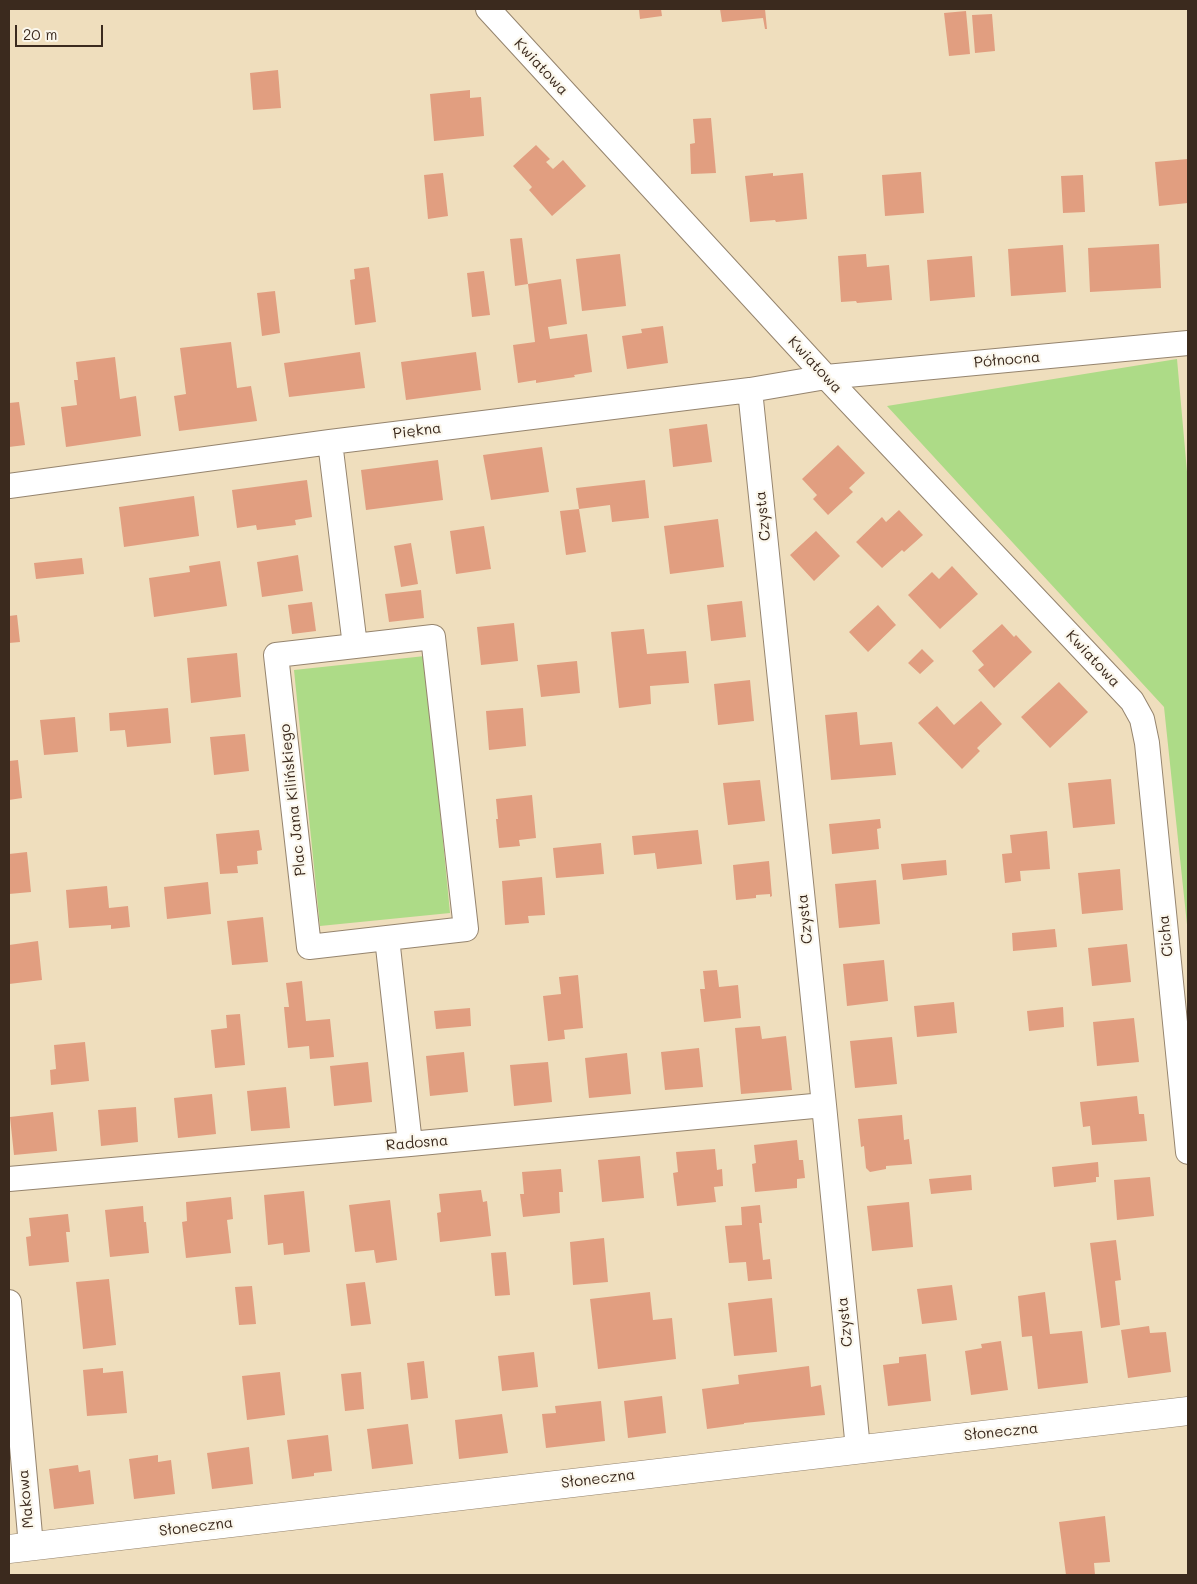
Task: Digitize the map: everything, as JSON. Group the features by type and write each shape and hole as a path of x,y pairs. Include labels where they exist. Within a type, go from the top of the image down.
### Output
{"street":[{"name":"Kwiatowa","path":"488,9 826,377 1132,701 1142,719"},
{"name":"Północna","path":"826,377 1188,343"},
{"name":"Piękna","path":"9,486 330,442 750,390 826,377"},
{"name":"Czysta","path":"750,390 858,1449"},
{"path":"330,442 356,646"},
{"name":"Plac Jana Kilińskiego","path":"433,637 466,929 387,938 309,947 276,655 433,637"},
{"name":"Cicha","path":"1142,719 1147,743 1188,1152"},
{"path":"387,938 410,1144"},
{"name":"Radosna","path":"9,1179 824,1105"},
{"name":"Makowa","path":"9,1302 20,1548"},
{"name":"Słoneczna","path":"20,1548 1188,1411"}],"green space":[{"path":"1177,359 1188,483 1188,934 1164,707 887,406"},
{"path":"425,656 450,913 320,926 294,670"}],"building":[{"path":"639,9 661,9 662,16 640,19"},
{"path":"720,9 765,9 767,29 765,29 763,18 722,22"},
{"path":"966,11 970,54 949,56 944,13"},
{"path":"992,14 995,51 975,53 972,15"},
{"path":"278,70 281,108 253,110 250,73"},
{"path":"470,90 470,98 481,97 484,136 434,141 430,94"},
{"path":"711,118 716,173 691,174 690,144 695,143 693,119"},
{"path":"536,145 550,159 546,162 553,169 563,160 586,186 552,216 529,190 532,187 513,166"},
{"path":"1188,159 1188,203 1159,206 1155,162"},
{"path":"921,172 924,213 885,216 882,175"},
{"path":"443,173 448,216 428,219 424,175"},
{"path":"773,173 773,176 803,173 807,219 750,222 745,176"},
{"path":"1083,175 1085,212 1063,213 1061,176"},
{"path":"522,238 528,284 515,286 510,239"},
{"path":"1159,244 1161,288 1090,292 1088,248"},
{"path":"1063,245 1066,292 1011,296 1008,249"},
{"path":"620,254 626,306 582,311 576,259"},
{"path":"866,254 867,267 889,265 892,300 857,303 856,301 841,302 838,256"},
{"path":"972,256 975,297 930,301 927,260"},
{"path":"369,267 376,322 355,325 350,280 355,279 354,269"},
{"path":"484,271 490,315 472,317 467,273"},
{"path":"561,279 567,324 548,327 550,339 587,334 592,372 574,375 575,377 536,383 536,380 518,383 513,345 535,342 528,284"},
{"path":"275,291 280,333 262,336 257,293"},
{"path":"663,326 668,363 627,369 622,336 642,333 641,329"},
{"path":"231,342 237,388 251,386 257,421 179,431 174,396 186,394 180,348"},
{"path":"360,352 365,388 289,397 284,363"},
{"path":"476,352 481,390 406,400 401,362"},
{"path":"115,357 120,399 136,396 141,436 66,447 61,407 77,405 74,380 78,380 76,362"},
{"path":"19,402 25,445 9,447 9,403"},
{"path":"707,424 712,462 673,467 669,429"},
{"path":"838,445 865,473 849,488 853,492 828,515 813,499 817,495 802,479"},
{"path":"542,447 549,492 491,500 483,455"},
{"path":"438,460 443,500 366,510 361,470"},
{"path":"307,480 312,517 295,520 296,525 257,530 256,525 237,528 232,490"},
{"path":"645,480 649,518 612,522 610,505 579,509 576,488"},
{"path":"194,496 199,536 124,547 119,507"},
{"path":"579,509 586,552 566,555 560,511"},
{"path":"899,510 923,535 882,568 856,542 882,517 886,522"},
{"path":"718,519 724,567 670,574 664,526"},
{"path":"484,526 491,569 456,574 450,531"},
{"path":"816,531 840,556 814,581 790,555"},
{"path":"411,543 418,584 401,587 394,546"},
{"path":"298,555 303,591 262,597 257,562"},
{"path":"82,558 84,574 36,579 34,563"},
{"path":"220,561 227,606 154,617 149,578 190,572 189,566"},
{"path":"952,566 978,594 940,629 908,595 932,572 939,579"},
{"path":"421,590 424,618 389,622 385,594"},
{"path":"742,601 746,637 711,641 707,605"},
{"path":"312,602 316,631 292,634 288,605"},
{"path":"878,605 896,625 868,652 849,632"},
{"path":"17,615 20,642 9,643 9,616"},
{"path":"514,623 518,661 481,665 477,627"},
{"path":"1002,624 1014,637 1016,635 1032,652 994,688 978,670 984,665 972,651"},
{"path":"644,629 647,654 686,651 689,683 650,686 651,704 619,708 611,632"},
{"path":"922,649 934,661 920,674 908,663"},
{"path":"237,653 241,697 191,703 187,658"},
{"path":"577,661 580,693 541,697 537,665"},
{"path":"750,680 754,721 718,725 714,684"},
{"path":"1059,682 1088,712 1050,748 1021,717"},
{"path":"981,701 1002,724 977,748 980,751 962,769 918,723 937,706 954,725"},
{"path":"168,708 171,743 127,747 125,730 110,731 109,713"},
{"path":"523,708 526,746 489,750 486,711"},
{"path":"857,712 860,745 892,742 896,775 831,780 825,715"},
{"path":"75,717 78,752 44,755 40,720"},
{"path":"245,734 249,771 214,775 210,737"},
{"path":"18,760 22,798 9,800 9,761"},
{"path":"1111,779 1115,824 1073,828 1068,783"},
{"path":"760,780 765,821 728,825 723,783"},
{"path":"532,795 536,838 519,840 520,846 499,848 496,799"},
{"path":"880,819 881,828 877,829 879,849 832,854 829,824"},
{"path":"259,830 262,850 257,851 258,864 237,866 238,873 220,874 216,834"},
{"path":"698,830 702,864 657,869 655,853 634,855 632,836"},
{"path":"1047,831 1050,869 1020,871 1021,881 1005,883 1002,854 1012,853 1010,835"},
{"path":"601,843 604,874 556,878 553,848"},
{"path":"27,852 31,892 9,894 9,854"},
{"path":"946,860 947,875 903,880 901,864"},
{"path":"769,861 772,896 770,897 770,894 756,895 756,898 736,900 733,865"},
{"path":"1120,869 1123,910 1082,914 1078,873"},
{"path":"542,877 545,915 528,916 529,923 505,925 502,881"},
{"path":"876,880 880,924 839,928 835,884"},
{"path":"208,882 211,914 167,919 164,887"},
{"path":"107,886 109,908 128,906 130,927 111,929 111,925 69,928 66,890"},
{"path":"263,917 268,962 232,965 227,921"},
{"path":"1055,929 1057,947 1013,951 1012,933"},
{"path":"38,941 42,980 9,984 9,945"},
{"path":"1127,944 1131,982 1092,986 1088,948"},
{"path":"884,960 888,1001 847,1006 843,964"},
{"path":"717,970 719,987 738,985 741,1018 704,1022 700,989 705,989 703,971"},
{"path":"578,975 583,1028 564,1030 565,1039 548,1041 543,996 561,994 559,977"},
{"path":"302,981 306,1021 330,1019 334,1057 310,1059 309,1046 288,1048 284,1007 289,1007 286,983"},
{"path":"954,1002 957,1033 917,1037 914,1006"},
{"path":"1063,1007 1064,1027 1029,1031 1027,1011"},
{"path":"470,1008 471,1026 436,1029 434,1011"},
{"path":"240,1014 245,1065 215,1068 211,1030 227,1028 226,1015"},
{"path":"1134,1018 1139,1062 1097,1066 1093,1022"},
{"path":"760,1026 762,1039 786,1036 792,1090 741,1094 735,1028"},
{"path":"892,1037 897,1084 855,1088 850,1041"},
{"path":"85,1042 89,1081 51,1085 50,1070 56,1069 54,1045"},
{"path":"699,1048 703,1087 665,1090 661,1052"},
{"path":"464,1052 468,1092 430,1096 426,1056"},
{"path":"627,1053 631,1094 589,1098 585,1058"},
{"path":"368,1062 372,1102 334,1106 330,1066"},
{"path":"548,1062 552,1102 514,1106 510,1065"},
{"path":"286,1087 290,1128 251,1131 247,1091"},
{"path":"212,1094 216,1134 178,1138 174,1098"},
{"path":"1137,1096 1139,1114 1144,1114 1147,1141 1092,1145 1090,1126 1083,1127 1080,1102"},
{"path":"136,1107 138,1142 101,1146 98,1110"},
{"path":"53,1112 57,1151 14,1155 10,1117"},
{"path":"902,1115 904,1140 909,1139 912,1164 886,1166 886,1169 870,1172 866,1168 864,1146 861,1147 858,1119"},
{"path":"797,1140 799,1160 803,1160 805,1178 797,1179 797,1188 755,1192 752,1164 756,1163 754,1145"},
{"path":"715,1149 717,1170 722,1169 723,1186 714,1187 716,1202 677,1206 673,1173 678,1172 676,1152"},
{"path":"640,1156 644,1198 602,1202 598,1160"},
{"path":"1098,1162 1099,1177 1096,1177 1096,1182 1054,1187 1052,1167"},
{"path":"561,1169 563,1192 559,1192 560,1213 523,1217 520,1194 524,1194 522,1172"},
{"path":"971,1175 972,1190 931,1194 929,1179"},
{"path":"1150,1177 1154,1216 1117,1220 1114,1180"},
{"path":"481,1190 483,1202 487,1201 491,1236 440,1242 437,1213 441,1212 439,1194"},
{"path":"304,1191 310,1252 284,1255 283,1243 268,1245 264,1195"},
{"path":"231,1197 233,1219 227,1220 231,1253 186,1258 182,1222 187,1221 186,1202"},
{"path":"390,1200 397,1260 376,1263 374,1250 355,1252 349,1205"},
{"path":"909,1202 913,1247 872,1251 867,1206"},
{"path":"760,1205 762,1223 759,1223 763,1260 770,1259 772,1279 748,1281 746,1262 729,1263 725,1226 742,1225 741,1207"},
{"path":"143,1206 149,1253 110,1257 105,1210"},
{"path":"68,1214 70,1232 66,1232 69,1262 29,1266 26,1237 31,1236 29,1218"},
{"path":"604,1238 608,1282 573,1285 570,1242"},
{"path":"1116,1240 1121,1280 1115,1281 1120,1325 1101,1328 1090,1243"},
{"path":"506,1252 510,1295 495,1296 491,1253"},
{"path":"109,1279 116,1345 83,1349 76,1282"},
{"path":"365,1282 371,1324 351,1326 346,1284"},
{"path":"952,1285 957,1320 922,1324 917,1289"},
{"path":"252,1286 256,1324 239,1325 235,1287"},
{"path":"650,1292 653,1320 672,1318 676,1359 598,1369 590,1299"},
{"path":"1045,1292 1050,1334 1082,1331 1088,1383 1038,1389 1032,1336 1022,1337 1018,1296"},
{"path":"772,1298 777,1352 734,1356 728,1303"},
{"path":"1149,1326 1150,1333 1166,1332 1171,1372 1128,1378 1121,1330"},
{"path":"1001,1341 1008,1390 971,1395 965,1351 982,1348 981,1344"},
{"path":"534,1352 538,1387 502,1391 498,1356"},
{"path":"926,1354 931,1401 888,1406 883,1365 899,1363 899,1357"},
{"path":"424,1361 428,1398 411,1400 407,1363"},
{"path":"809,1366 811,1387 821,1385 825,1415 744,1423 707,1429 702,1389 739,1384 738,1375"},
{"path":"103,1368 103,1373 123,1371 127,1413 87,1416 83,1370"},
{"path":"280,1372 285,1415 247,1420 242,1376"},
{"path":"361,1372 364,1409 345,1411 341,1374"},
{"path":"662,1396 666,1433 628,1438 624,1401"},
{"path":"601,1401 605,1441 546,1448 542,1414 556,1413 555,1406"},
{"path":"502,1414 508,1453 459,1459 455,1420"},
{"path":"408,1424 413,1464 372,1469 367,1429"},
{"path":"328,1435 332,1471 314,1473 314,1476 292,1479 287,1440"},
{"path":"249,1447 253,1484 212,1489 207,1453"},
{"path":"158,1455 158,1462 171,1460 175,1494 134,1499 129,1459"},
{"path":"78,1465 79,1472 90,1470 94,1504 54,1509 49,1469"},
{"path":"1105,1516 1110,1562 1094,1563 1095,1575 1066,1575 1059,1522"}]}
